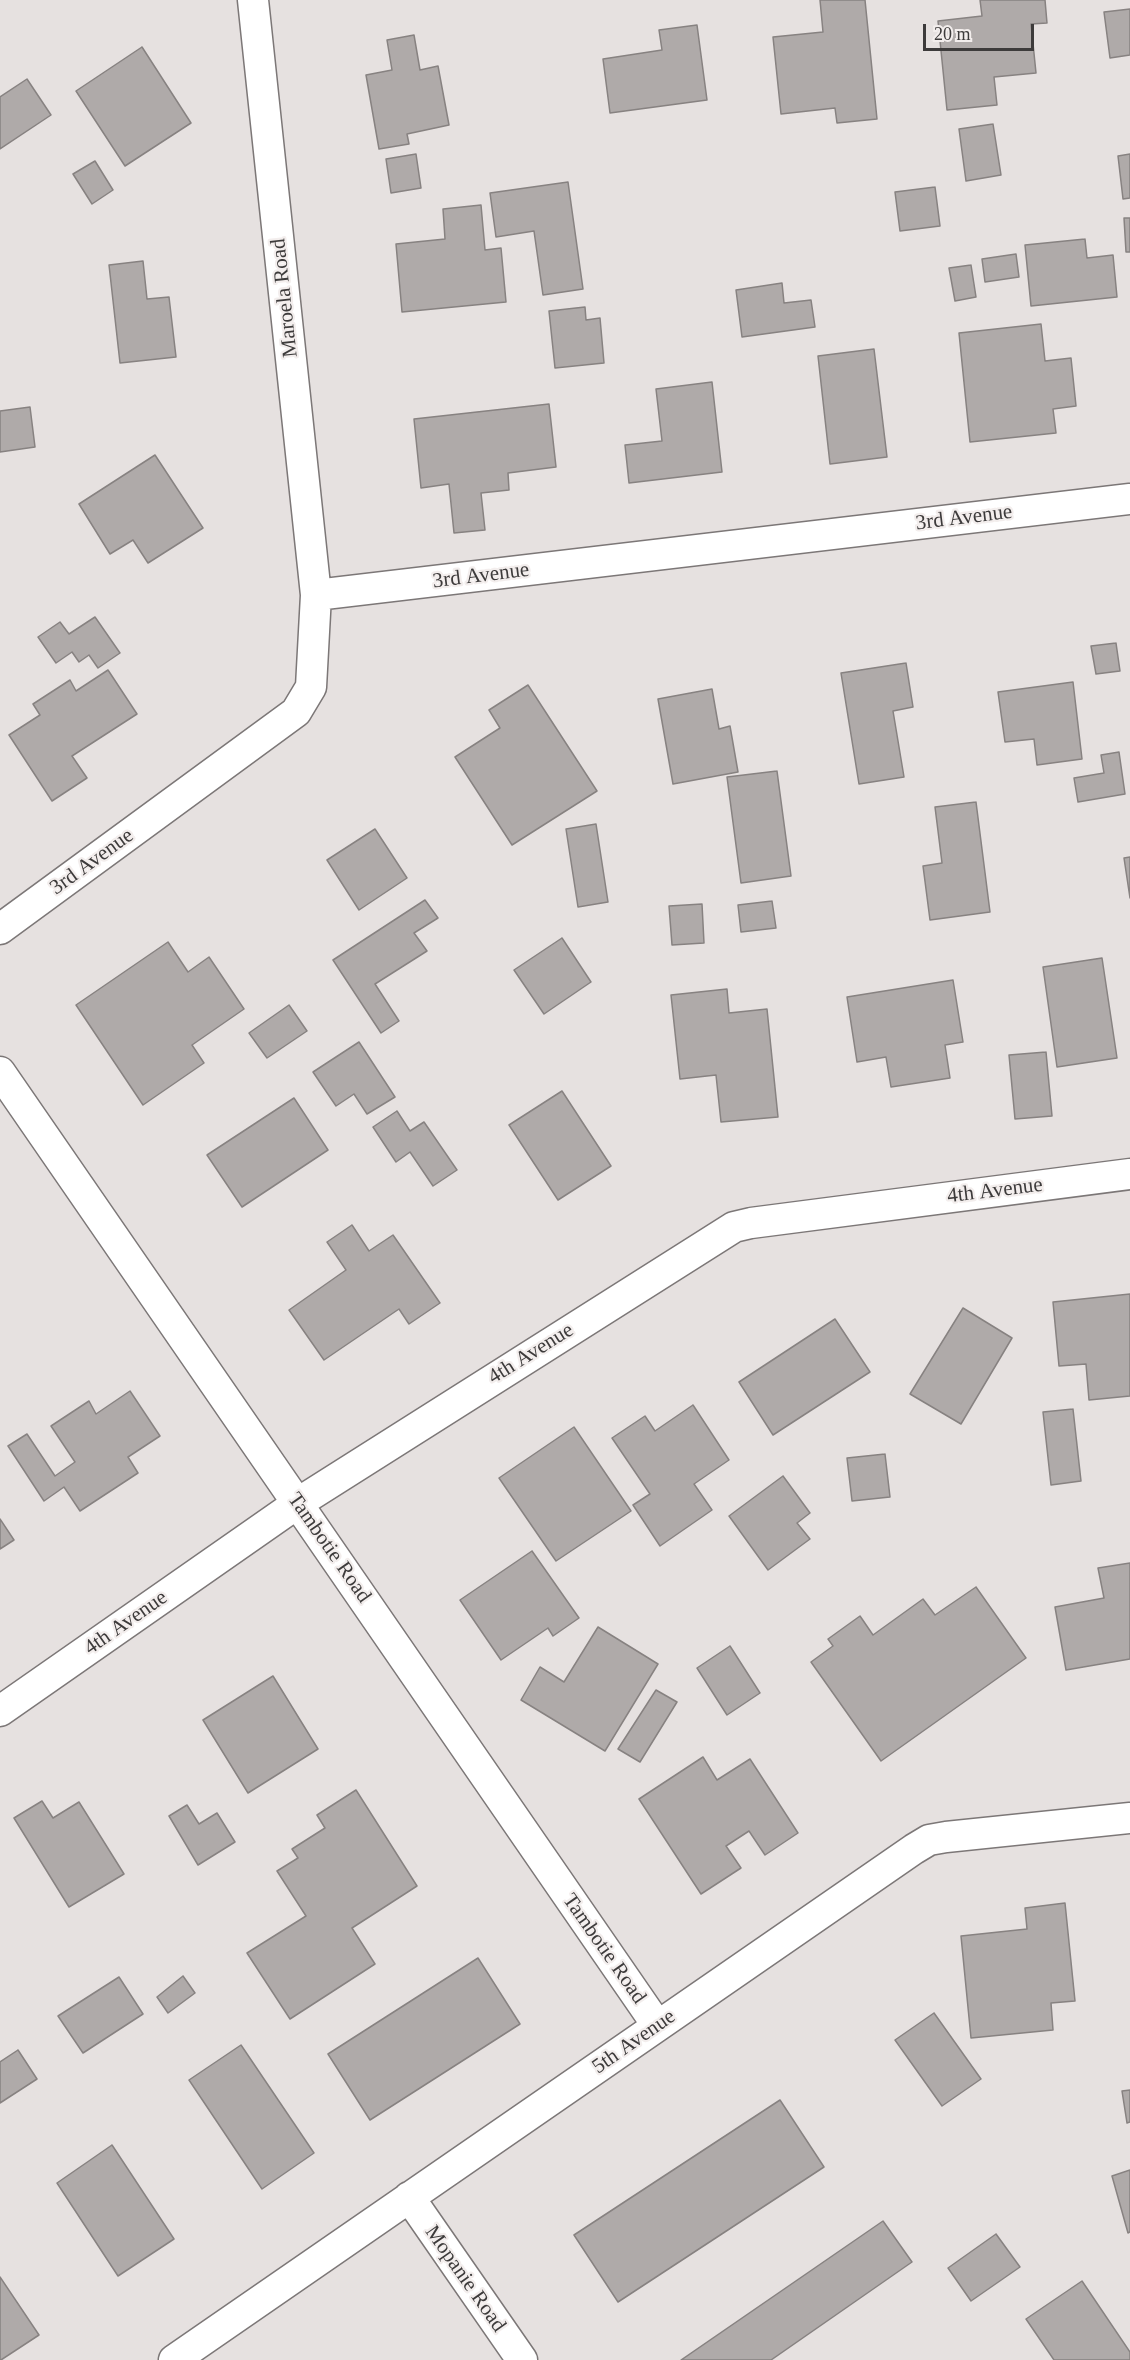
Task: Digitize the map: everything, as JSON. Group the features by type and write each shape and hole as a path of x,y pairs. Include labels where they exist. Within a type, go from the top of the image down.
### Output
{"street":[{"name":"Maroela Road","path":"253,0 316,595"},
{"name":"3rd Avenue","path":"0,928 296,712 311,687 316,595 1130,498"},
{"name":"Tambotie Road","path":"0,1071 657,2025"},
{"name":"4th Avenue","path":"0,1711 298,1503 734,1227 751,1222 1130,1174"},
{"name":"5th Avenue","path":"174,2360 657,2025 929,1840 1130,1818"},
{"name":"Mopanie Road","path":"409,2197 522,2360"}],"building":[{"path":"820,0 865,0 877,119 837,123 835,108 781,114 773,37 823,32"},
{"path":"980,0 1045,0 1047,23 1031,24 1036,73 994,77 997,105 947,110 938,21 982,16"},
{"path":"1130,9 1130,55 1110,58 1104,12"},
{"path":"697,25 707,100 610,113 603,59 662,50 659,30"},
{"path":"414,35 420,70 438,66 449,125 407,134 409,144 379,149 366,75 392,70 387,40"},
{"path":"142,47 191,123 125,166 76,91"},
{"path":"27,79 51,115 0,149 0,97"},
{"path":"993,124 1001,175 966,181 959,129"},
{"path":"416,154 421,188 391,193 386,159"},
{"path":"1130,154 1130,198 1123,199 1118,156"},
{"path":"95,161 113,190 92,204 73,174"},
{"path":"568,182 583,289 543,295 534,231 496,237 490,193"},
{"path":"935,187 940,226 900,231 895,192"},
{"path":"481,205 485,250 501,248 506,302 402,312 396,244 445,239 443,209"},
{"path":"1124,218 1130,218 1130,252 1126,252"},
{"path":"1085,239 1087,258 1113,255 1117,297 1031,306 1025,245"},
{"path":"1016,254 1019,277 985,282 982,259"},
{"path":"143,261 147,299 169,297 176,357 120,363 109,265"},
{"path":"971,265 976,297 955,301 949,268"},
{"path":"782,283 784,303 811,300 815,327 742,337 736,290"},
{"path":"585,307 586,320 600,318 604,363 555,368 549,311"},
{"path":"1041,324 1045,361 1071,358 1076,406 1053,409 1056,433 970,442 959,333"},
{"path":"874,349 887,457 830,464 818,356"},
{"path":"712,382 722,472 629,483 625,445 662,441 656,389"},
{"path":"549,404 556,467 508,473 509,490 481,493 485,530 454,533 449,484 421,488 414,419"},
{"path":"30,407 35,447 0,452 0,411"},
{"path":"155,455 203,528 148,563 133,540 110,554 79,504"},
{"path":"95,617 120,653 98,668 89,655 79,662 72,652 56,663 38,637 60,622 69,634"},
{"path":"1116,643 1120,671 1096,674 1091,646"},
{"path":"906,663 913,707 893,711 904,777 859,784 841,673"},
{"path":"108,670 137,714 72,756 87,778 52,801 9,735 40,715 33,704 70,680 76,691"},
{"path":"1073,682 1082,759 1037,765 1034,739 1005,742 998,692"},
{"path":"528,685 597,791 512,845 455,757 500,728 489,710"},
{"path":"712,689 719,729 730,726 738,772 673,784 658,699"},
{"path":"1119,752 1125,794 1078,802 1074,778 1104,773 1101,755"},
{"path":"777,771 791,876 741,883 727,777"},
{"path":"976,802 990,912 930,920 923,866 942,863 935,807"},
{"path":"596,824 608,902 578,907 566,829"},
{"path":"375,829 407,878 359,910 327,860"},
{"path":"1130,857 1130,898 1124,858"},
{"path":"425,900 438,918 414,933 427,951 375,984 399,1021 381,1033 333,960"},
{"path":"772,901 776,928 741,932 738,905"},
{"path":"702,904 704,943 672,945 669,906"},
{"path":"562,938 591,982 544,1014 514,970"},
{"path":"168,942 188,972 209,957 244,1009 192,1045 204,1063 143,1105 76,1005"},
{"path":"1102,958 1117,1058 1057,1067 1043,967"},
{"path":"953,980 963,1042 945,1045 950,1078 891,1087 886,1057 857,1062 847,997"},
{"path":"727,989 729,1013 767,1009 778,1117 721,1122 716,1075 680,1079 671,995"},
{"path":"289,1005 307,1031 267,1058 249,1033"},
{"path":"359,1042 395,1097 367,1114 354,1094 336,1106 313,1072"},
{"path":"1046,1052 1052,1116 1015,1119 1009,1055"},
{"path":"562,1091 611,1166 558,1200 509,1125"},
{"path":"294,1098 328,1150 242,1207 207,1155"},
{"path":"397,1111 410,1131 424,1122 457,1170 433,1186 410,1152 396,1162 373,1127"},
{"path":"352,1225 369,1251 393,1235 440,1303 409,1324 399,1309 324,1360 289,1310 346,1270 327,1242"},
{"path":"1130,1294 1130,1396 1089,1400 1086,1364 1059,1366 1053,1302"},
{"path":"963,1308 1012,1338 961,1424 910,1394"},
{"path":"835,1319 870,1372 773,1435 739,1382"},
{"path":"130,1391 160,1436 128,1457 138,1473 80,1511 64,1487 44,1501 8,1446 27,1434 55,1476 75,1462 51,1426 89,1401 96,1414"},
{"path":"693,1405 729,1460 694,1484 712,1510 660,1546 633,1505 650,1494 612,1438 645,1416 655,1431"},
{"path":"1073,1409 1081,1481 1051,1485 1043,1412"},
{"path":"574,1427 631,1511 556,1561 499,1478"},
{"path":"885,1454 890,1497 852,1501 847,1458"},
{"path":"783,1476 810,1513 797,1523 810,1539 768,1570 729,1516"},
{"path":"0,1519 14,1540 0,1549"},
{"path":"532,1551 579,1618 553,1636 548,1628 501,1660 460,1600"},
{"path":"1130,1563 1130,1659 1066,1670 1055,1607 1104,1598 1098,1568"},
{"path":"976,1587 1026,1658 881,1761 811,1662 833,1646 828,1639 860,1616 873,1635 923,1599 935,1615"},
{"path":"598,1627 658,1664 605,1751 521,1700 540,1667 564,1682"},
{"path":"730,1646 760,1693 727,1715 697,1668"},
{"path":"273,1676 318,1749 248,1793 203,1720"},
{"path":"656,1690 677,1702 640,1762 618,1749"},
{"path":"703,1757 717,1780 750,1759 798,1833 765,1855 749,1831 726,1846 741,1868 701,1894 639,1799"},
{"path":"356,1790 417,1886 352,1928 375,1964 290,2019 247,1953 306,1916 277,1871 298,1858 292,1849 325,1828 317,1815"},
{"path":"42,1801 53,1818 79,1802 124,1874 69,1907 14,1818"},
{"path":"187,1805 199,1824 217,1813 235,1842 198,1865 169,1816"},
{"path":"1065,1903 1075,2001 1051,2003 1053,2030 971,2038 961,1936 1027,1929 1025,1908"},
{"path":"478,1958 520,2024 370,2120 328,2054"},
{"path":"183,1976 195,1993 168,2013 157,1997"},
{"path":"119,1977 143,2014 83,2053 58,2016"},
{"path":"934,2013 981,2079 942,2106 895,2040"},
{"path":"241,2045 314,2153 262,2189 189,2080"},
{"path":"18,2050 37,2079 0,2103 0,2062"},
{"path":"1130,2090 1130,2122 1127,2123 1122,2091"},
{"path":"780,2100 824,2167 618,2302 574,2235"},
{"path":"112,2145 174,2239 118,2276 57,2183"},
{"path":"1130,2170 1130,2232 1128,2233 1112,2176"},
{"path":"883,2221 912,2262 771,2360 681,2360"},
{"path":"996,2234 1020,2267 971,2301 948,2268"},
{"path":"0,2277 39,2335 1,2360 0,2360"},
{"path":"1082,2281 1130,2352 1130,2360 1054,2360 1026,2319"}]}
